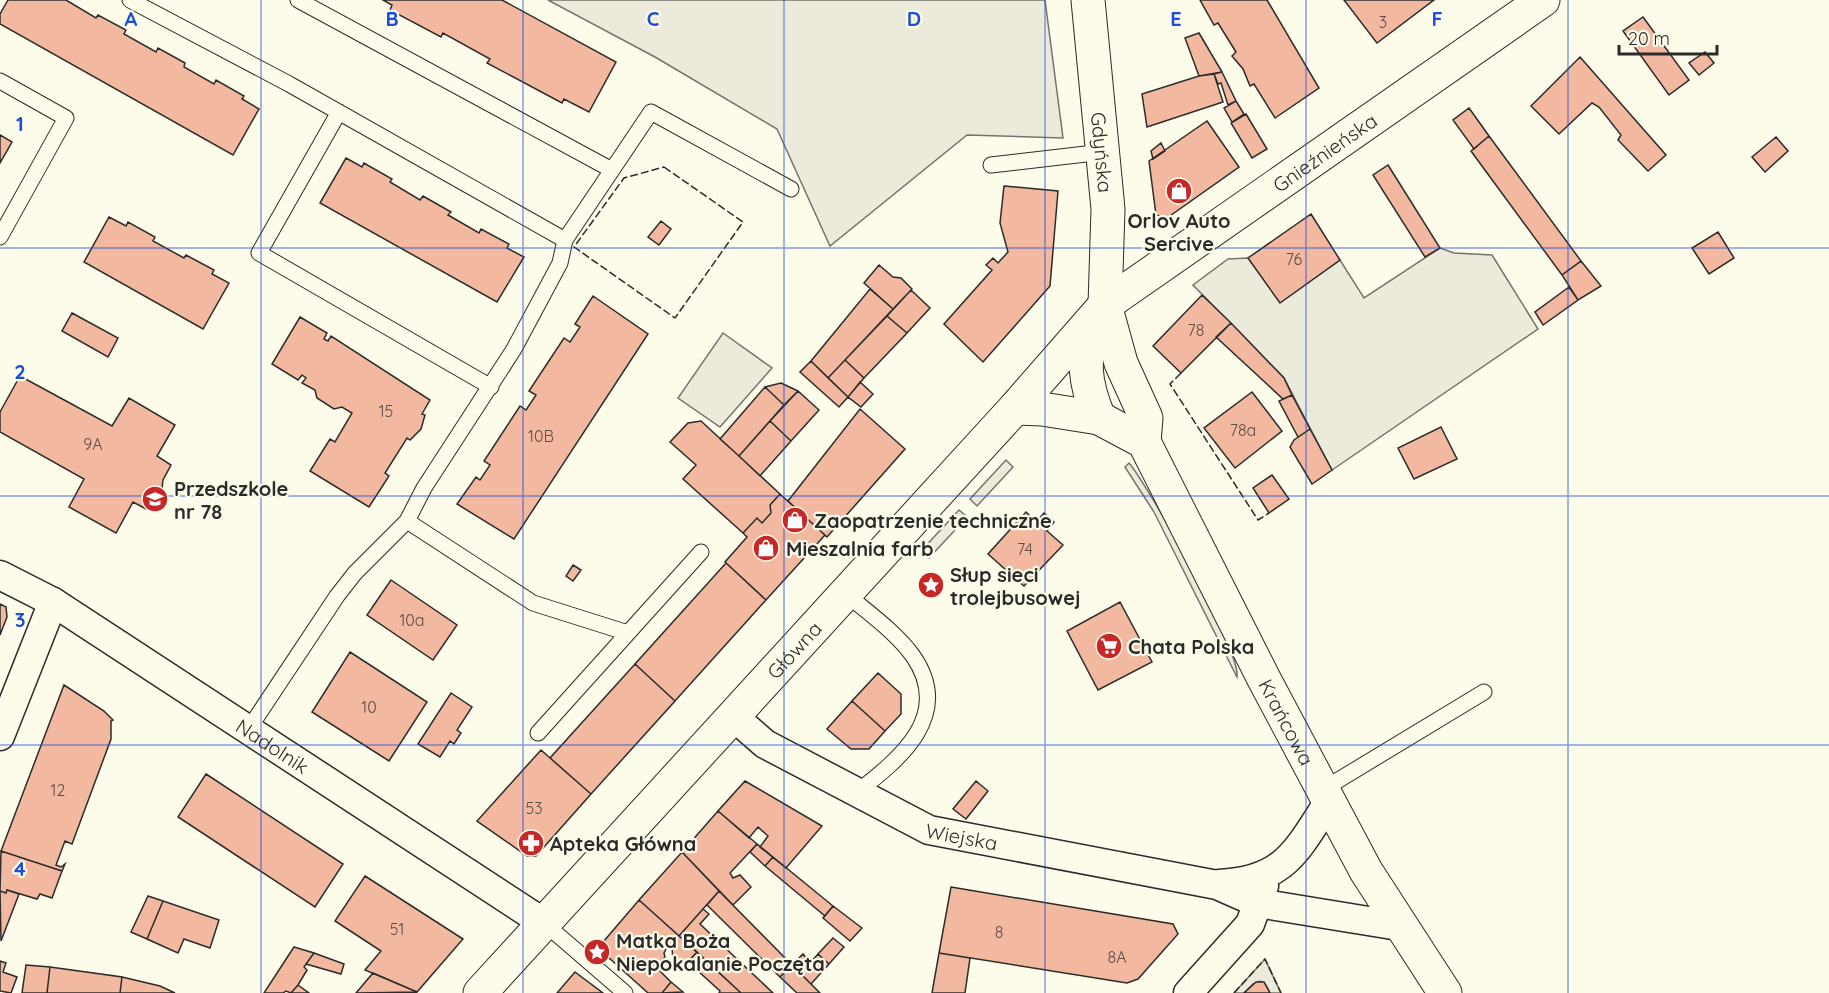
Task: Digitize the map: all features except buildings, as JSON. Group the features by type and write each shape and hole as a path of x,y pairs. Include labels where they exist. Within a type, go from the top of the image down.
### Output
{"street":[{"name":"Gdyńska","path":"1088,0 1109,233 1105,305"},
{"name":"Gnieźnieńska","path":"1105,305 1543,0"},
{"name":"Główna","path":"480,993 1015,408 1105,305"},
{"path":"1099,418 1089,394 1084,364 1092,333 1105,305"},
{"name":"Krańcowa","path":"1105,305 1121,363 1146,418 1144,442 1325,796 1400,926 1445,993"},
{"path":"1015,408 1042,409 1099,418 1144,442"},
{"name":"Nadolnik","path":"0,575 52,602 544,923"},
{"path":"0,736 52,602"},
{"name":"Wiejska","path":"733,716 765,744 928,830 1217,885 1258,903 1400,926"},
{"name":"Wiejska","path":"1217,885 1243,883 1269,874 1295,854 1325,796"},
{"path":"1188,993 1250,924 1269,874"}],"lane":[{"path":"130,0 339,112 565,240"},
{"path":"298,0 612,170"},
{"path":"0,81 66,118 0,237"},
{"path":"339,112 259,253 491,387"},
{"path":"248,730 337,596 355,573 407,520 424,489 491,387 560,263 565,240 651,112 791,189"},
{"path":"991,165 1103,152"},
{"path":"407,520 533,603 628,633"},
{"path":"538,733 701,552"},
{"path":"845,593 913,656 926,690 922,727 911,745 894,764 857,792"},
{"path":"1325,796 1484,692"},
{"path":"544,923 625,993"}],"shaded area":[{"path":"548,0 1045,0 1063,138 967,135 830,246 777,129 655,57"},
{"path":"1440,248 1454,253 1492,255 1538,329 1332,470 1284,378 1193,285 1228,259 1248,258 1280,302 1340,260 1364,298"},
{"path":"723,333 772,368 720,427 678,398"},
{"path":"1006,460 1013,467 977,506 970,499"},
{"path":"1129,463 1155,503 1210,605 1225,637 1237,677 1154,512 1125,467"},
{"path":"959,510 967,517 929,558 921,551"},
{"path":"1265,959 1281,993 1270,993 1266,985 1260,981 1244,993 1234,993"}],"fence":[{"path":"664,167 743,222 675,318 574,247 624,178 664,167"},
{"path":"1181,373 1170,384 1258,520 1269,513"},
{"path":"1234,993 1265,959 1281,993"}],"place":[{"name":"Orlov Auto Sercive","path":"1179,191"},
{"name":"Przedszkole nr 78","path":"155,499"},
{"name":"Zaopatrzenie techniczne","path":"795,520"},
{"name":"Mieszalnia farb","path":"766,548"},
{"name":"Słup sieci trolejbusowej","path":"931,585"},
{"name":"Chata Polska","path":"1109,646"},
{"name":"Apteka Główna","path":"531,843"},
{"name":"Matka Boża Niepokalanie Poczęta","path":"597,952"}]}
